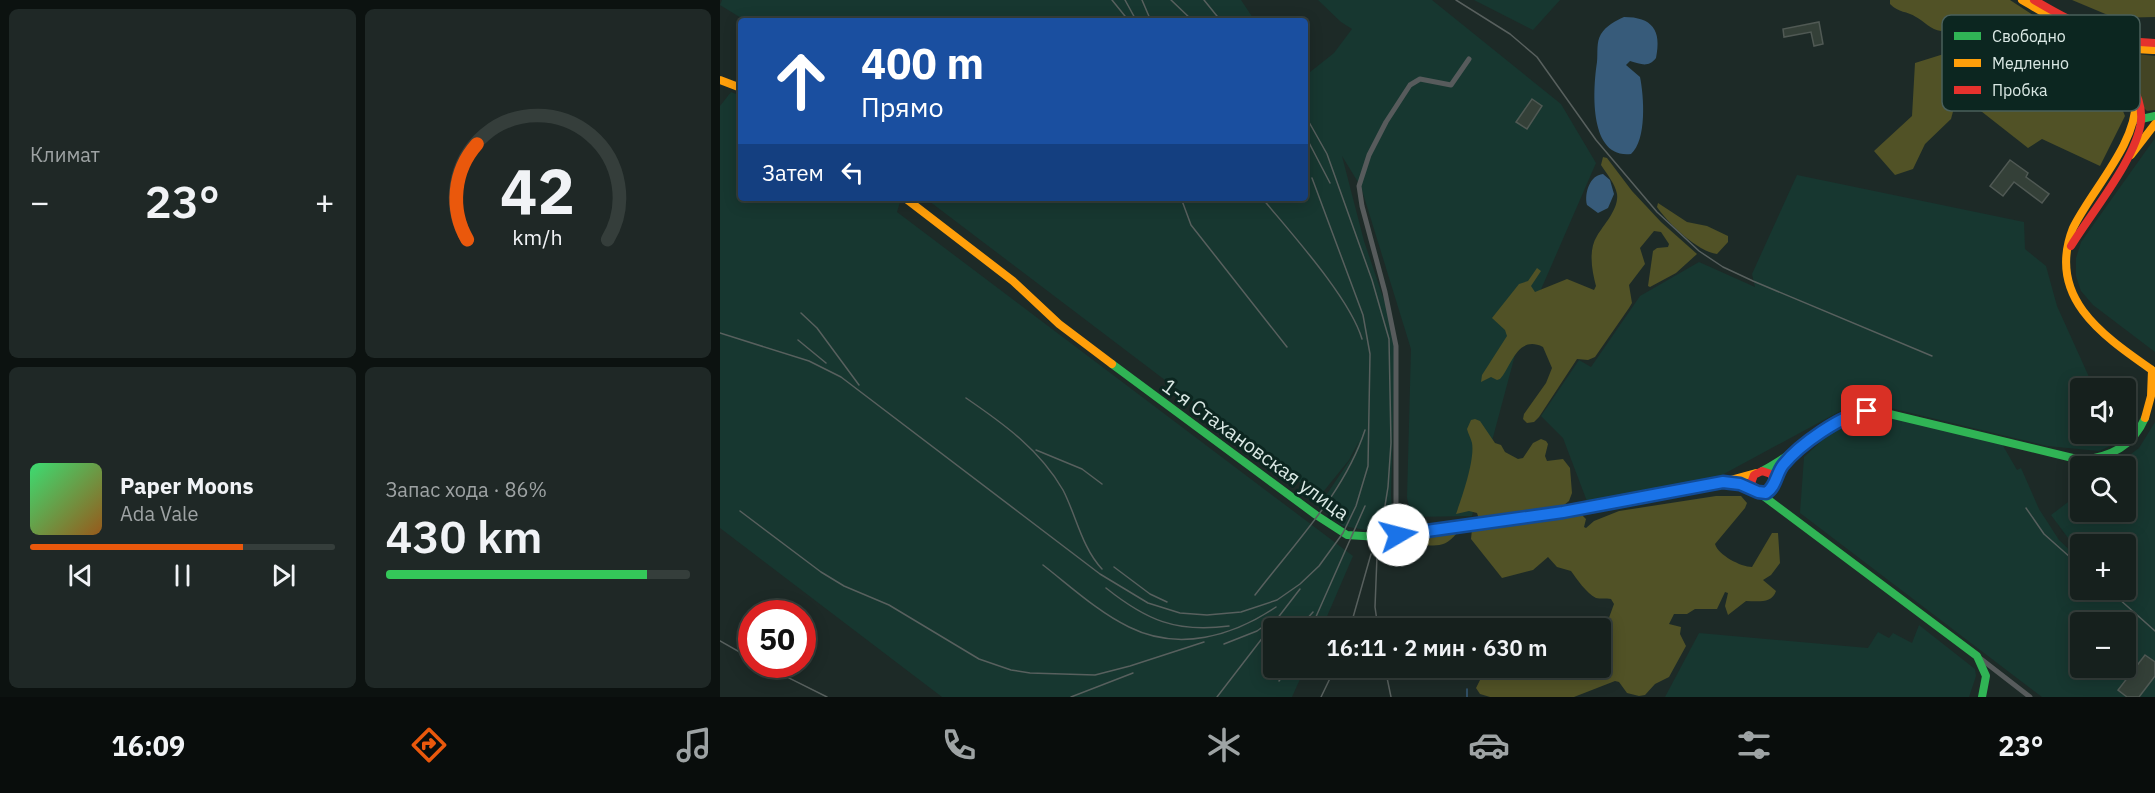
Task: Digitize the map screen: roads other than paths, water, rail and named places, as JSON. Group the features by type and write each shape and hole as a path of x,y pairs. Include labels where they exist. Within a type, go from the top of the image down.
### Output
{"main road":[{"path":"2022,0 2052,15"},
{"path":"2034,0 2059,15"},
{"path":"2140,42 2155,43"},
{"path":"720,80 738,87"},
{"path":"2066,255 2136,138 2137,111"},
{"path":"2138,119 2155,116"},
{"path":"2138,119 2068,241 2066,279 2081,308 2104,334 2153,372"},
{"path":"2123,162 2155,124"},
{"name":"1-я Стахановская улица","path":"909,201 1013,282 1066,329 1332,526 1353,537 1398,535 1563,512 1723,482 1759,472 1792,454 1839,421 1867,411 1877,411 2062,457 2081,460 2099,458 2122,448 2143,424 2152,398 2153,372"},
{"path":"1786,512 1778,500 1774,484 1770,474 1759,472 1751,483 1757,492 1766,493 1774,484 1781,468 1792,454"},
{"path":"1723,482 1740,484 1757,492 1977,656 1985,668 1987,678 1982,697"}],"street":[{"path":"1398,535 1396,346 1359,186 1369,154 1410,85 1420,79 1451,85 1469,58"},
{"path":"1977,656 2030,697"}],"water":[{"path":"1624,17 1642,19 1648,23 1653,27 1657,40 1656,58 1653,61 1644,64 1630,61 1626,65 1640,77 1643,95 1640,139 1631,154 1617,153 1607,145 1600,134 1595,104 1599,37 1608,26"},
{"path":"1603,174 1610,180 1614,194 1608,208 1598,213 1587,205 1586,195 1591,181"}],"waterway":[{"path":"1467,689 1467,697"}],"railway":[{"path":"1112,0 1127,18"},
{"path":"1125,0 1135,18"},
{"path":"1142,0 1150,18"},
{"path":"1171,0 1190,18"},
{"path":"1204,0 1219,18"},
{"path":"1456,0 1510,34 1537,57 1596,140 1657,212 1699,251 1723,267 1753,281 1932,356"},
{"path":"1308,120 1327,154 1372,280 1389,339 1391,443 1388,487 1377,556 1377,618"},
{"path":"1308,141 1330,183"},
{"path":"720,333 809,361 841,377 1100,574 1148,603 1180,613 1207,615 1241,612 1277,600 1300,584 1319,566 1343,533 1356,506 1368,466 1370,354 1363,315 1312,178"},
{"path":"1182,201 1191,225 1287,347"},
{"path":"1265,201 1333,286 1362,339"},
{"path":"801,313 817,328 859,385"},
{"path":"798,340 826,363"},
{"path":"966,398 1007,428 1043,462 1063,490 1084,541 1102,569"},
{"path":"1255,595 1332,496 1345,475 1365,430"},
{"path":"1036,450 1082,469 1102,484"},
{"path":"1315,618 1365,506"},
{"path":"2026,508 2044,534 2070,557"},
{"path":"740,511 821,572 844,586 889,605 979,659 1011,670 1030,673 1095,675 1204,642"},
{"path":"1353,618 1371,554"},
{"path":"1043,565 1106,614 1148,635 1186,639 1224,633 1276,607"},
{"path":"1114,567 1150,594 1167,602"},
{"path":"1106,588 1135,608 1163,622 1193,628 1229,626"},
{"path":"1217,697 1300,589"},
{"path":"2120,600 2155,631"},
{"path":"1308,618 1313,612"},
{"path":"1224,644 1263,627"},
{"path":"720,641 738,651"},
{"path":"1071,697 1133,673"},
{"path":"789,678 827,697"},
{"path":"1321,697 1330,678"},
{"path":"1387,678 1391,697"}]}
